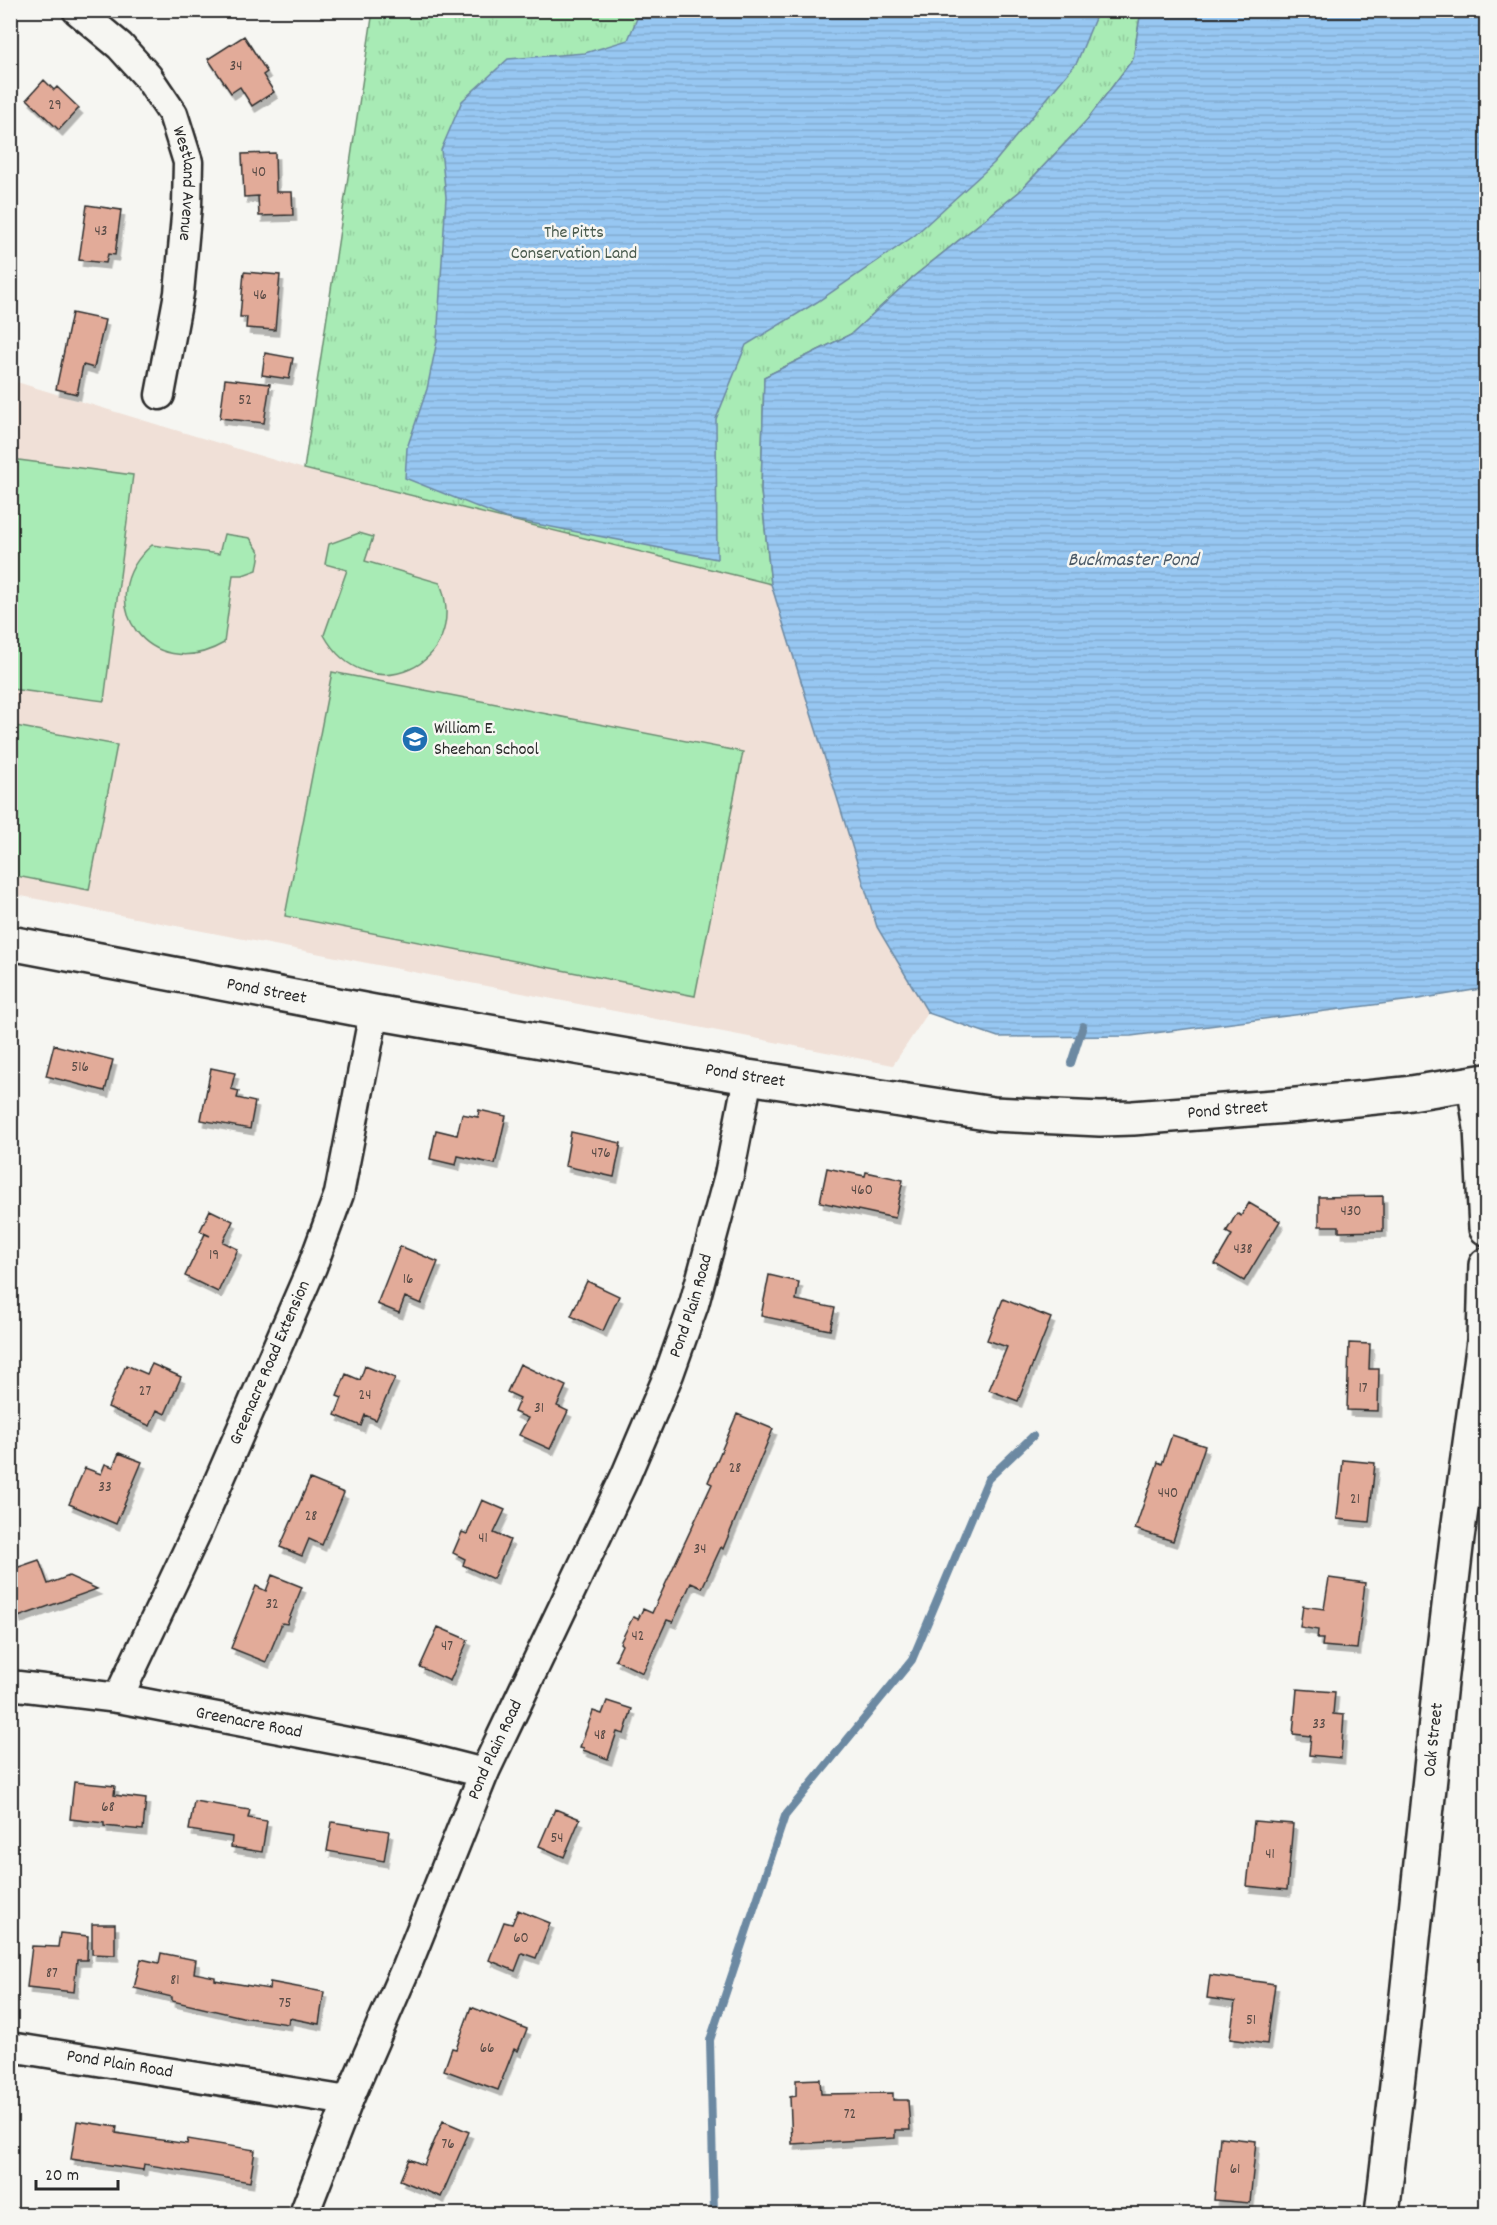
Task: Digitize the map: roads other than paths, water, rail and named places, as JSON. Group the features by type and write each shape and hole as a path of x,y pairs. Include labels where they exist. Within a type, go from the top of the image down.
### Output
{"street":[{"name":"Westland Avenue","path":"77,10 120,46 148,77 173,114 188,162 187,206 178,292 160,395"},
{"name":"Pond Street","path":"10,943 374,1012 748,1077 993,1114 1100,1119 1287,1106 1406,1094 1480,1082"},
{"name":"Greenacre Road Extension","path":"118,1698 198,1529 324,1235 339,1194 374,1012"},
{"name":"Pond Plain Road","path":"10,2046 348,2101 405,1970 484,1773 625,1477 669,1374 694,1304 726,1185 748,1077"},
{"path":"1480,1082 1486,1228"},
{"name":"Oak Street","path":"1382,2214 1440,1683 1484,1341 1486,1265"},
{"name":"Greenacre Road","path":"10,1685 118,1698 405,1753 484,1773"},
{"path":"304,2214 348,2101"}],"water":[{"name":"The Pitts Conservation Land","path":"640,11 1098,11 1077,62 994,163 914,236 817,302 746,345 716,419 717,559 505,518 405,478 407,448 427,389 437,341 446,197 441,150 462,101 508,59 585,53 628,40"},
{"name":"Buckmaster Pond","path":"1141,11 1486,11 1486,988 1412,1000 1131,1036 998,1037 928,1013 877,927 771,584 761,491 764,377 851,334 913,277 1019,192 1087,120 1133,59"}],"waterway":[{"path":"1071,1063 1083,1026"},
{"path":"714,2214 710,2040 785,1816 912,1660 988,1479 1033,1436"}],"place":[{"name":"William E. Sheehan School","path":"415,739"}]}
